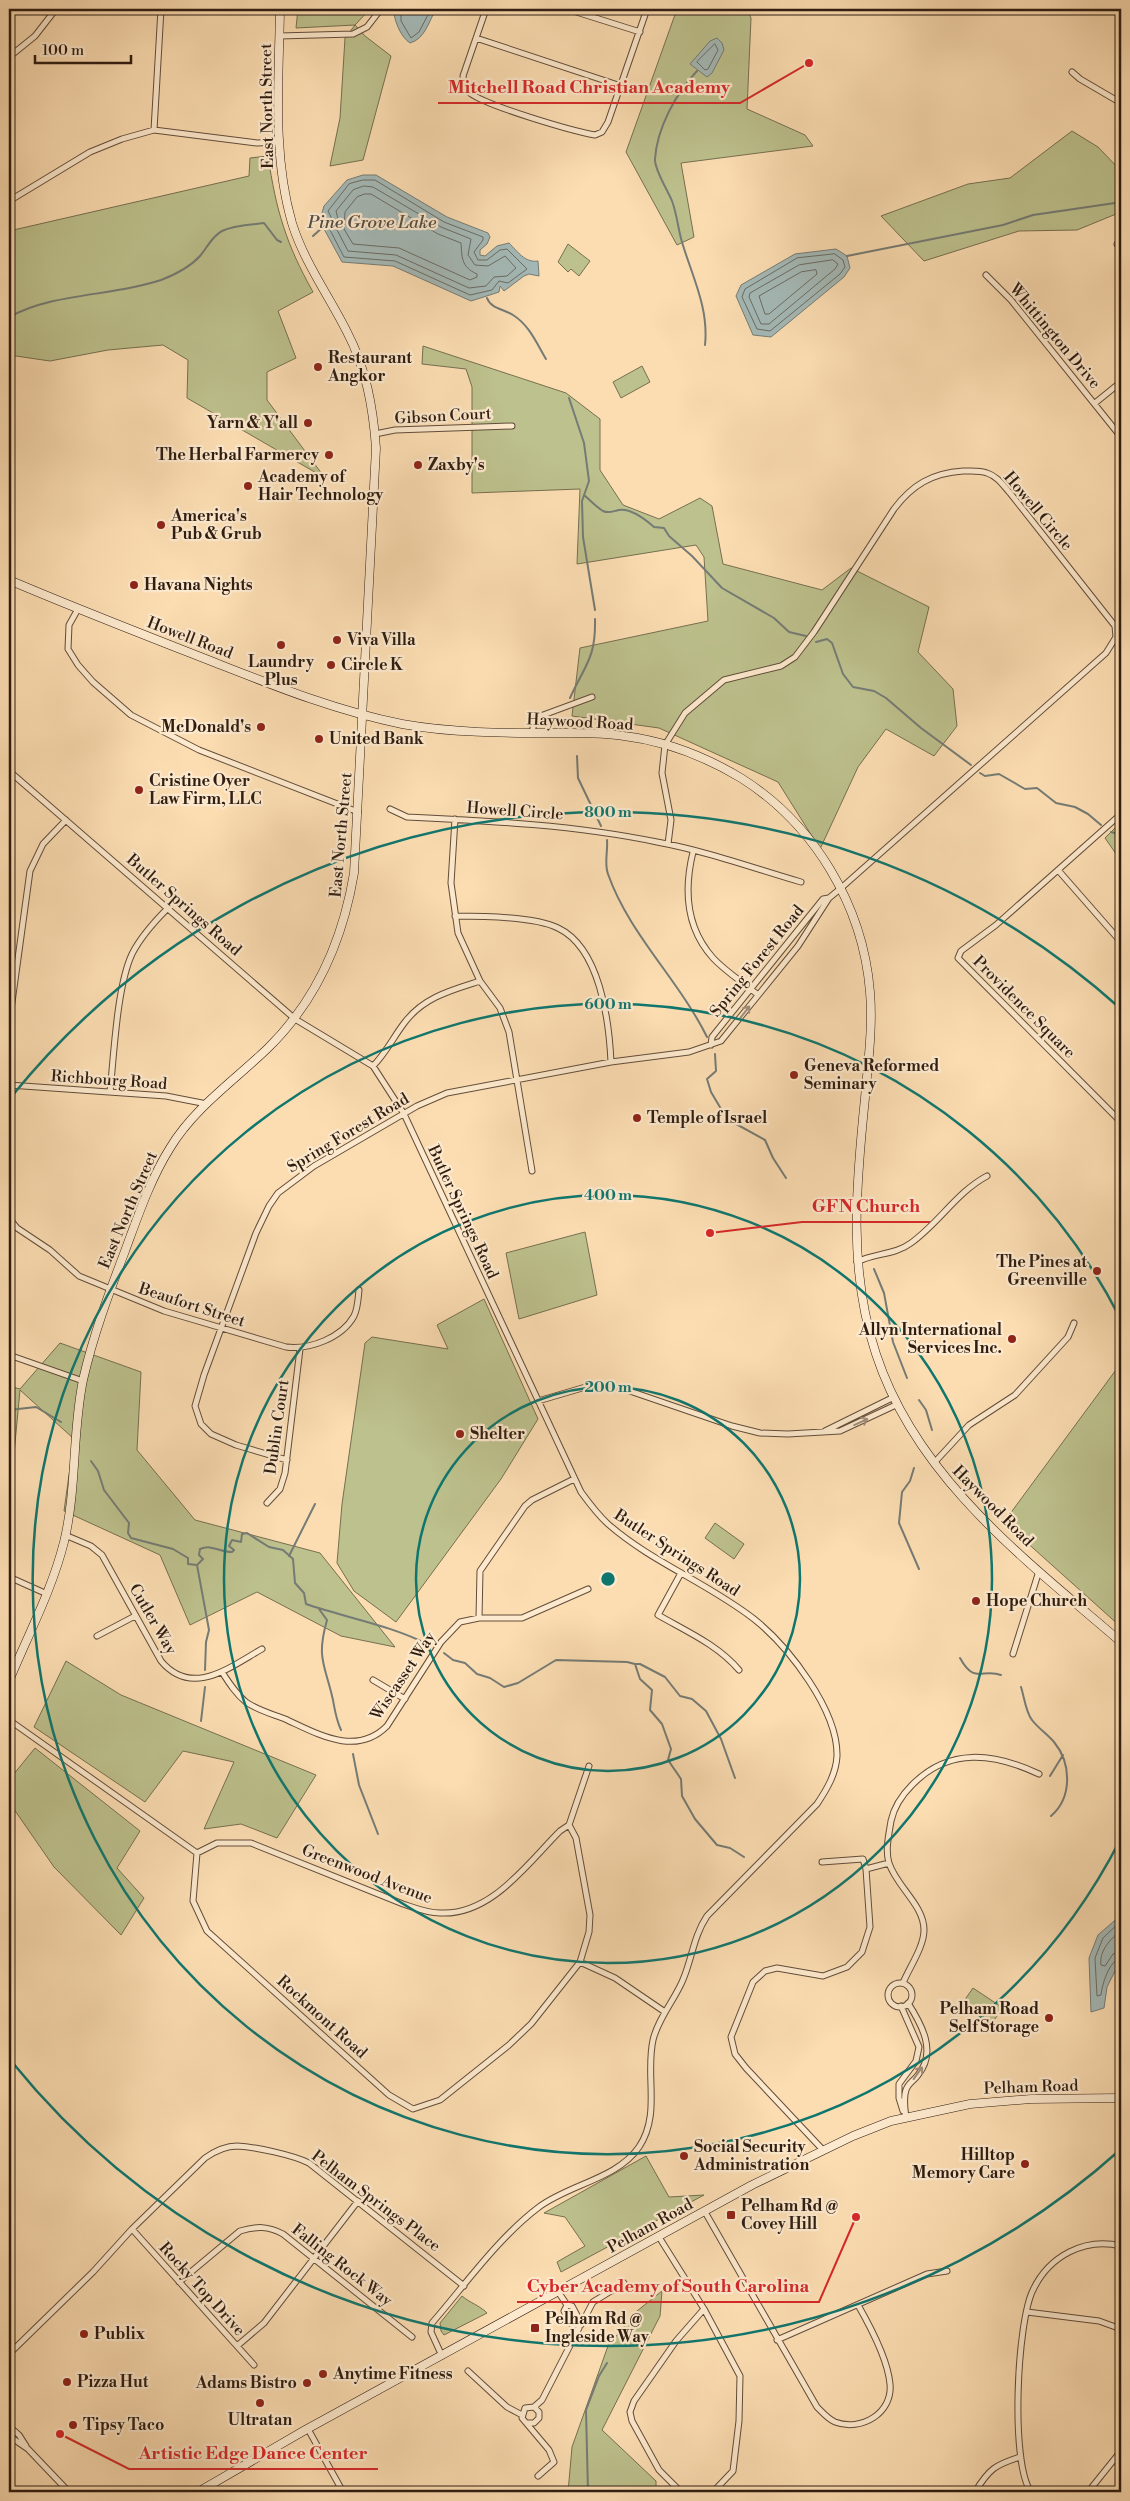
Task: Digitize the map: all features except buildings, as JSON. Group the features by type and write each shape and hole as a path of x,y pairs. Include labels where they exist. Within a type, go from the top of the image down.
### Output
{"main road":[{"name":"East North Street","path":"9,1681 47,1594 66,1535 83,1381 111,1290 159,1166 188,1123 268,1048 295,1019 324,970 344,922 354,872 376,472 375,434 370,398 360,361 347,332 302,248 292,222 281,176 278,142 280,9"},
{"name":"Howell Road","path":"9,580 78,609 326,705 364,714"},
{"name":"Haywood Road","path":"364,714 424,727 465,731 616,735 665,745 717,765 753,786 773,802 817,849 840,888 858,930 870,990 870,1033 856,1188 856,1263 864,1315 877,1359 896,1400 934,1463 967,1504 1121,1642"},
{"name":"Pelham Road","path":"198,2492 308,2428 705,2212 823,2150 875,2127 943,2108 999,2100 1121,2098"}],"street":[{"path":"9,57 36,36 56,9"},
{"path":"154,130 161,9"},
{"path":"279,36 353,34 368,27 381,9"},
{"path":"486,9 463,76 464,85 470,93 489,103 595,135 602,132 608,122 647,9"},
{"path":"567,9 640,32"},
{"path":"476,38 621,86"},
{"path":"1072,72 1080,80 1121,104"},
{"path":"9,201 90,152 122,139 154,130 257,143 278,142"},
{"name":"Whittington Drive","path":"986,276 1011,300 1121,437"},
{"path":"1095,403 1121,382"},
{"name":"Gibson Court","path":"375,434 396,430 512,426"},
{"name":"Howell Circle","path":"668,844 671,820 662,774 665,745 685,713 724,680 781,666 795,657 814,632 894,509 914,486 933,476 955,472 980,471 999,481 1113,623 1116,634 1114,643 1078,679 840,888"},
{"path":"78,609 69,626 68,649 78,665 93,682 131,715 199,750 358,812"},
{"path":"532,733 535,718 592,697"},
{"name":"Butler Springs Road","path":"9,771 295,1019 373,1066 404,1114 580,1492 606,1522 681,1573 738,1608 780,1644 810,1684 834,1732 837,1755 832,1779 817,1804 707,1916 693,1942 682,1982 665,2012 654,2039 651,2118 639,2147 616,2168 568,2190 539,2207 498,2246 432,2324 431,2332 442,2356"},
{"name":"Howell Circle","path":"390,809 407,817 571,827 668,844 801,882"},
{"name":"Providence Square","path":"1121,814 990,929 960,951 958,958 1121,1122"},
{"path":"455,819 451,884 460,943 480,981 496,1000 506,1023 512,1043 532,1171"},
{"path":"9,1024 30,871 42,844 66,820"},
{"path":"693,852 687,889 696,929 714,958 758,995"},
{"path":"1058,870 1121,942"},
{"name":"Spring Forest Road","path":"287,1460 224,1441 210,1434 201,1424 196,1411 196,1402 256,1232 268,1206 278,1193 309,1169 404,1114 447,1093 610,1062 689,1052 720,1041 814,923 829,898 840,888"},
{"name":"Spring Forest Road","path":"710,1045 712,1038 750,989 823,899 829,898"},
{"path":"110,1092 122,990 128,962 149,928 168,908"},
{"path":"455,916 543,923 558,928 572,937 584,952 598,984 607,1024 610,1062"},
{"path":"373,1066 406,1021 421,1006 439,994 480,981"},
{"name":"Richbourg Road","path":"9,1084 166,1096 207,1104"},
{"path":"856,1263 865,1258 892,1253 906,1246 920,1236 972,1184 987,1176"},
{"name":"Beaufort Street","path":"9,1218 17,1228 50,1250 79,1276 164,1311 221,1329 300,1349"},
{"path":"300,1349 336,1334 350,1322 356,1310 359,1290"},
{"path":"934,1463 969,1425 1015,1395 1068,1337 1074,1322"},
{"name":"Dublin Court","path":"267,1503 280,1489 287,1460 300,1349"},
{"path":"9,1354 83,1381"},
{"path":"538,1401 584,1387 618,1387 744,1430 776,1434 840,1431 896,1400"},
{"path":"822,1432 896,1400"},
{"path":"479,1618 478,1580 484,1563 525,1506 532,1500 574,1479"},
{"name":"Cutler Way","path":"66,1535 91,1546 102,1555 161,1660 174,1672 196,1679 222,1672 262,1649"},
{"path":"1013,1654 1040,1571"},
{"path":"681,1573 658,1615 728,1657 738,1670"},
{"path":"9,1577 47,1594"},
{"name":"Wiscasset Way","path":"222,1672 234,1690 249,1704 340,1742 361,1741 379,1734 393,1718 447,1633 460,1622 479,1618 522,1618 588,1589"},
{"path":"97,1636 135,1616"},
{"path":"373,1680 405,1699"},
{"path":"9,1720 197,1853"},
{"path":"903,1983 909,1987 912,1993 908,2003 900,2006 892,2003 889,1995 892,1987 903,1983 920,1945 924,1930 912,1901 889,1863 888,1835 892,1816 902,1795 929,1769 955,1759 973,1757 998,1758 1038,1774"},
{"path":"588,1766 569,1825 576,1838 590,1915 589,1932 580,1962 615,1978 665,2012"},
{"name":"Greenwood Avenue","path":"197,1853 217,1843 251,1843 403,1904 429,1912 456,1913 481,1905 498,1893 560,1831 569,1825"},
{"name":"Rockmont Road","path":"197,1853 193,1901 207,1931 389,2095 413,2108 440,2100 509,2045 531,2024 580,1962"},
{"path":"822,1862 863,1859 866,1869 870,1927 862,1952 847,1967 823,1976 777,1968 765,1971 753,1982 731,2036 735,2054 746,2068 823,2150"},
{"path":"866,1869 889,1863"},
{"path":"906,2118 905,2092 909,2084 918,2075 925,2062 928,2050 923,2030 908,2003"},
{"path":"900,2006 919,2047 913,2066 899,2084 899,2098 906,2118"},
{"name":"Pelham Springs Place","path":"9,2354 205,2158 217,2150 237,2146 296,2157 309,2163 464,2286"},
{"path":"238,2346 264,2323 358,2201"},
{"path":"705,2212 808,2393 826,2416 834,2422 856,2425 866,2422 879,2414 887,2402 890,2384 885,2365 858,2305"},
{"name":"Falling Rock Way","path":"179,2282 231,2236 253,2227 272,2228 315,2259 412,2337"},
{"name":"Rocky Top Drive","path":"132,2229 254,2365"},
{"path":"659,2237 704,2309 740,2376 740,2421 733,2471 713,2492"},
{"path":"1032,2492 1024,2474 1020,2457 1016,2407 1028,2301 1039,2279 1062,2256 1074,2249 1089,2244 1101,2243 1121,2246"},
{"path":"777,2340 927,2274 947,2271"},
{"path":"534,2407 542,2400 578,2326 593,2302 624,2283"},
{"path":"559,2293 567,2305 572,2306 575,2311 580,2321 578,2326"},
{"path":"567,2305 564,2311 566,2316 572,2326 578,2326"},
{"path":"681,2492 659,2470 632,2421 630,2412 634,2401 676,2341 704,2309"},
{"path":"566,2316 575,2311"},
{"path":"1027,2312 1099,2321 1121,2329"},
{"path":"468,2371 507,2407 522,2414 549,2450 554,2462 538,2476"},
{"path":"522,2414 528,2406 534,2407 539,2412 539,2418 534,2423 527,2423"},
{"path":"9,2426 19,2435 28,2449"},
{"path":"308,2428 343,2492"},
{"path":"9,2436 28,2449 70,2492"},
{"path":"1088,2492 1121,2451"},
{"path":"975,2492 983,2478 998,2464 1020,2457"}],"green space":[{"path":"298,9 370,9 355,25 296,28"},
{"path":"677,9 747,9 751,18 747,109 805,135 813,146 681,163 694,237 677,245 626,152"},
{"path":"355,25 365,36 391,56 363,160 330,166 340,118 345,38"},
{"path":"1072,131 1098,147 1121,171 1121,212 1077,230 1019,231 924,261 881,216 968,184 1010,178"},
{"path":"268,156 283,226 313,292 278,311 296,358 267,372 267,400 325,478 187,398 188,360 163,345 108,350 50,361 9,355 9,231 249,176 250,158"},
{"path":"568,244 590,261 579,276 571,269 568,272 558,262"},
{"path":"423,346 566,393 600,419 600,470 623,505 659,519 700,498 712,506 723,564 822,590 851,568 929,607 918,652 953,689 957,726 934,756 886,729 858,767 820,849 778,782 659,728 572,716 580,648 708,621 704,557 696,545 577,564 580,489 472,493 472,387 466,369 422,364"},
{"path":"642,366 650,382 621,398 613,382"},
{"path":"1121,822 1121,861 1105,838"},
{"path":"585,1232 597,1295 519,1319 506,1253"},
{"path":"484,1299 538,1419 501,1479 396,1622 354,1591 337,1563 342,1504 365,1343 372,1337 448,1349 437,1325"},
{"path":"60,1343 141,1372 137,1450 195,1520 320,1553 395,1647 341,1636 257,1592 190,1625 160,1555 64,1511 74,1439 20,1390 12,1475 9,1476 9,1386 20,1389"},
{"path":"1121,1363 1121,1627 1004,1522"},
{"path":"715,1523 744,1544 734,1559 705,1538"},
{"path":"66,1661 121,1695 316,1775 277,1838 241,1824 204,1829 234,1762 183,1751 145,1802 34,1727"},
{"path":"35,1748 140,1831 117,1868 144,1898 121,1935 54,1867 9,1802 9,1772 13,1775"},
{"path":"973,1988 1000,2006 1001,2011 994,2020 989,2021 966,2002 966,1998"},
{"path":"646,2156 669,2197 704,2195 561,2272 557,2262 585,2246 565,2217 544,2213"},
{"path":"662,2291 660,2316 602,2430 656,2481 656,2492 568,2492 572,2447 608,2346 637,2311"},
{"path":"462,2296 487,2313 444,2335 441,2331 440,2323"}],"water":[{"path":"397,9 436,9 423,34 410,43 398,26 394,14"},
{"path":"717,38 722,43 724,50 712,73 707,77 690,64 710,41"},
{"name":"Pine Grove Lake","path":"363,175 376,175 447,217 488,233 490,237 487,244 480,250 480,255 485,256 497,246 509,243 525,259 538,261 539,276 529,274 504,291 500,286 499,292 471,301 393,266 342,262 323,227 327,219 322,213 324,206 347,180"},
{"path":"836,249 847,256 850,268 844,277 771,337 753,335 736,296 741,285 795,254"},
{"path":"1121,1915 1121,1959 1107,1987 1104,2008 1091,2012 1089,1958 1098,1935"}],"waterway":[{"path":"697,71 675,100 669,112 659,135 655,163 674,206 682,242 699,292 706,331 705,345"},
{"path":"847,256 1003,225 1033,215 1115,203"},
{"path":"9,317 45,303 161,280 192,264 215,236 222,231 232,228 264,223 277,240 281,242"},
{"path":"313,236 323,227"},
{"path":"487,298 491,304 513,315 524,324 546,359"},
{"path":"569,398 584,443 589,481 582,501 583,537 595,610"},
{"path":"584,495 605,512 628,511 638,515 654,527 664,528 669,536 692,556 722,588 774,618 789,632 806,636"},
{"path":"570,698 585,669 594,643 595,619"},
{"path":"816,642 827,639 832,643 843,674 853,687 874,691 886,698 921,728 971,765"},
{"path":"577,756 578,778 601,826"},
{"path":"980,773 985,776 999,774 1025,789 1037,788 1056,803 1075,807 1088,814 1101,825"},
{"path":"1111,832 1121,835"},
{"path":"607,840 607,870 617,896 628,917 683,996 707,1037"},
{"path":"715,1054 716,1071 707,1079 711,1092 727,1119 765,1140 773,1158 786,1178"},
{"path":"874,1269 884,1293 893,1342 907,1378"},
{"path":"919,1400 926,1410 932,1430"},
{"path":"9,1410 36,1407 61,1422"},
{"path":"91,1461 98,1471 104,1490 129,1523 128,1533 131,1538 173,1549 188,1558 188,1564 197,1565 203,1559 199,1555 200,1549 208,1547 232,1552 234,1550 229,1546 232,1540 241,1542 242,1534 247,1533 269,1547 283,1550 293,1559 295,1583 304,1593 306,1604 384,1627 429,1645"},
{"path":"914,1468 910,1481 902,1492 899,1523 919,1569"},
{"path":"289,1556 315,1504"},
{"path":"197,1565 209,1630 206,1642 205,1670"},
{"path":"319,1609 327,1620 322,1644 323,1661 341,1730"},
{"path":"444,1653 453,1660 465,1663 477,1674 490,1678 504,1687 518,1683 556,1660 627,1662 635,1664 640,1679 652,1690 650,1710 662,1724 671,1749 668,1760 681,1779 682,1796 695,1819 717,1845 730,1848 744,1857"},
{"path":"960,1658 970,1671 979,1674 994,1673 1001,1675"},
{"path":"635,1664 640,1664 665,1677 680,1696 692,1699 706,1711 721,1739 735,1778"},
{"path":"201,1721 205,1687"},
{"path":"1021,1687 1030,1717 1054,1742 1064,1760 1067,1780 1066,1790 1058,1809 1051,1816"},
{"path":"353,1754 359,1785 378,1834"},
{"path":"1050,1776 1063,1755"},
{"path":"588,2492 586,2410 599,2376 607,2363"}],"place":[{"name":"Mitchell Road Christian Academy","path":"809,63"},
{"name":"Restaurant Angkor","path":"318,367"},
{"name":"Yarn & Y'all","path":"308,423"},
{"name":"The Herbal Farmercy","path":"329,455"},
{"name":"Zaxby's","path":"418,465"},
{"name":"Academy of Hair Technology","path":"248,486"},
{"name":"America's Pub & Grub","path":"161,525"},
{"name":"Havana Nights","path":"134,585"},
{"name":"Viva Villa","path":"337,640"},
{"name":"Laundry Plus","path":"281,645"},
{"name":"Circle K","path":"331,665"},
{"name":"McDonald's","path":"261,727"},
{"name":"United Bank","path":"319,739"},
{"name":"Cristine Oyer Law Firm, LLC","path":"139,790"},
{"name":"Geneva Reformed Seminary","path":"794,1075"},
{"name":"Temple of Israel","path":"637,1118"},
{"name":"GFN Church","path":"710,1233"},
{"name":"The Pines at Greenville","path":"1097,1271"},
{"name":"Allyn International Services Inc.","path":"1012,1339"},
{"name":"Shelter","path":"460,1434"},
{"name":"Hope Church","path":"976,1601"},
{"name":"Pelham Road Self Storage","path":"1049,2018"},
{"name":"Social Security Administration","path":"684,2156"},
{"name":"Hilltop Memory Care","path":"1025,2164"},
{"name":"Pelham Rd @ Covey Hill","path":"731,2215"},
{"name":"Cyber Academy of South Carolina","path":"856,2217"},
{"name":"Pelham Rd @ Ingleside Way","path":"535,2328"},
{"name":"Publix","path":"84,2334"},
{"name":"Anytime Fitness","path":"323,2374"},
{"name":"Pizza Hut","path":"67,2382"},
{"name":"Adams Bistro","path":"307,2383"},
{"name":"Ultratan","path":"260,2403"},
{"name":"Tipsy Taco","path":"73,2425"},
{"name":"Artistic Edge Dance Center","path":"60,2434"}]}
